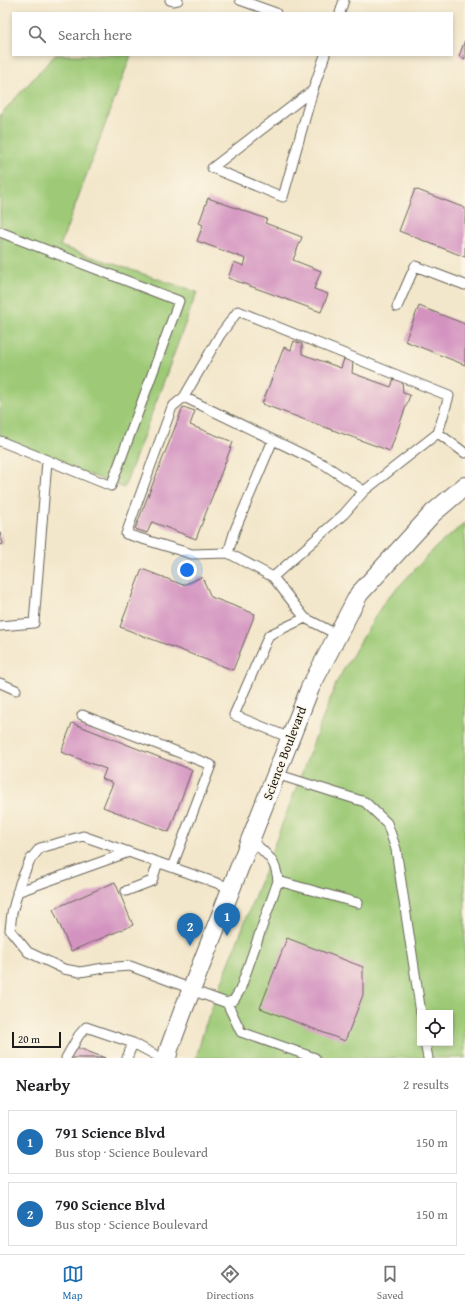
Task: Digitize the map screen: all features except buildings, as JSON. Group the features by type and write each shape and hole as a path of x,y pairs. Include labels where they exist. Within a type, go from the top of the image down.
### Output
{"street":[{"name":"Science Boulevard","path":"167,1058 169,1049 231,888 310,688 359,594 433,513 465,486"}],"lane":[{"path":"170,0 178,0"},
{"path":"240,0 273,12"},
{"path":"340,12 344,0"},
{"path":"313,90 212,168 283,197 313,90 325,56"},
{"path":"0,232 179,301 111,486 46,461 0,441"},
{"path":"397,307 415,266 465,285"},
{"path":"273,577 344,514 364,491 438,433 449,396 238,311 220,335 184,397 172,407 126,534 192,554 228,553 273,577 305,618 338,635"},
{"path":"184,397 325,465 364,491"},
{"path":"438,433 465,453"},
{"path":"228,553 273,440"},
{"path":"0,626 34,623 46,461"},
{"path":"290,738 234,715 269,635 305,618"},
{"path":"0,684 16,690"},
{"path":"82,715 211,765 172,867"},
{"path":"276,774 365,802 387,823 396,849 421,1010"},
{"path":"231,888 83,836 40,848 30,860 17,892 10,930 28,952 64,969 80,972 130,966 227,1003 241,1032 315,1058"},
{"path":"227,1003 234,1000 240,990 278,881 277,869 273,861 250,839"},
{"path":"17,892 129,852"},
{"path":"126,890 152,881 158,862"},
{"path":"278,881 358,903"},
{"path":"66,1058 79,1035 86,1027 133,1043 161,1058"},
{"path":"127,1058 133,1043"},
{"path":"426,1046 428,1058"}],"green space":[{"path":"54,56 131,56 60,246 197,292 124,488 0,440 0,115"},
{"path":"465,523 465,1058 196,1058 205,1026 337,681 384,602 437,546"}],"place":[{"name":"791 Science Blvd","path":"227,936"},
{"name":"790 Science Blvd","path":"190,946"}]}
